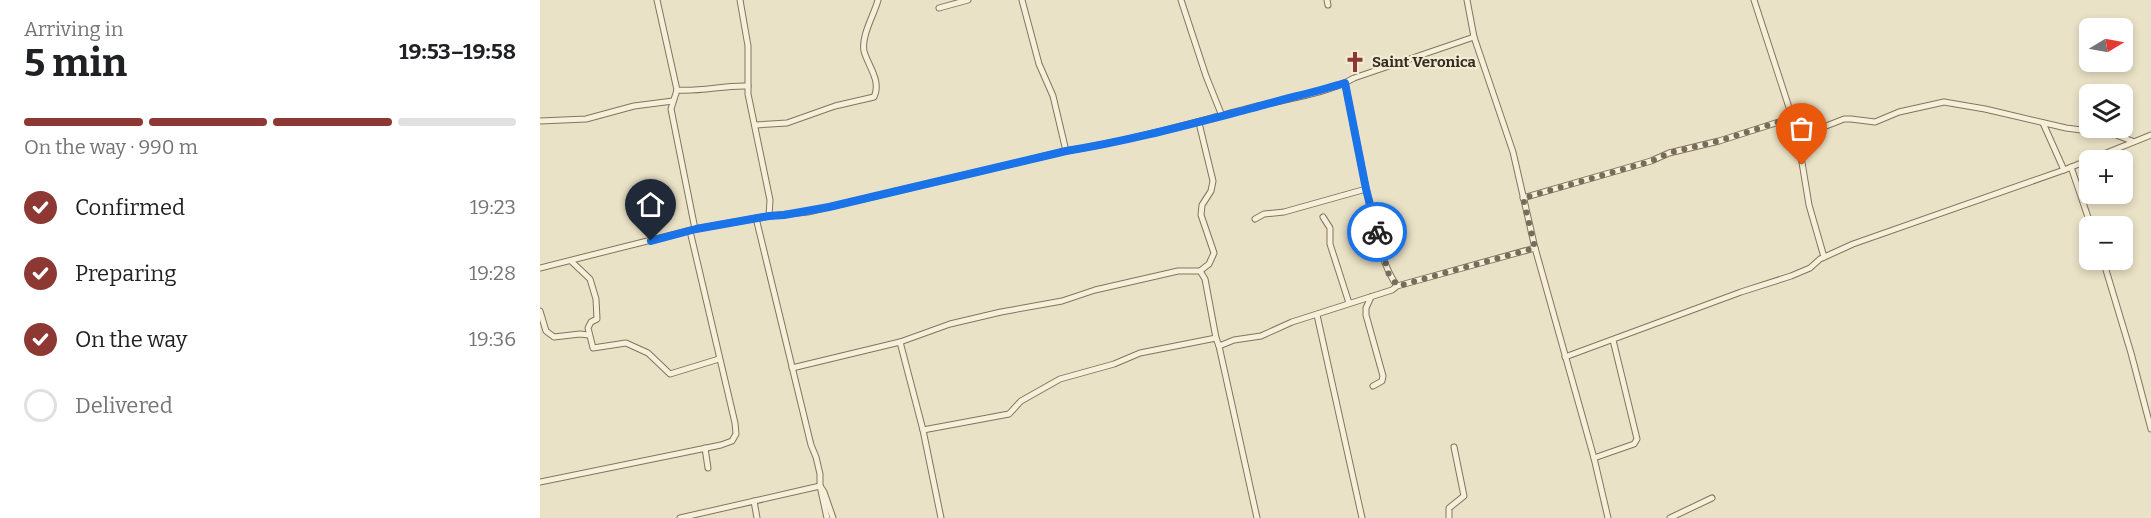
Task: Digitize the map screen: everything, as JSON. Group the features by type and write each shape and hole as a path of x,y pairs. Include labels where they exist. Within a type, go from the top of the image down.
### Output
{"street":[{"path":"540,482 705,448 732,441 736,434 693,230 671,109 677,90 657,0"},
{"path":"740,0 748,46 748,86 770,200 769,216"},
{"path":"756,125 787,123 835,106 874,97 876,92 874,76 864,52 878,0"},
{"path":"939,8 968,0"},
{"path":"1022,0 1040,64 1053,96 1066,151"},
{"path":"1181,0 1221,116"},
{"path":"1467,0 1474,37 1513,152 1535,248 1594,458 1608,518"},
{"path":"1754,0 1797,132 1809,205 1824,257"},
{"path":"540,268 693,230 829,207 1066,151 1199,123 1345,83 1474,37"},
{"path":"1345,83 1366,189 1383,255 1389,275 1398,286"},
{"path":"677,90 692,92 726,86 748,86"},
{"path":"540,121 586,119 634,106 673,101"},
{"path":"1797,132 1821,128 1851,118 1875,122 1899,112 1944,102 2043,123 2089,131 2103,130 2132,141"},
{"path":"1523,198 1785,120 1797,132"},
{"path":"792,368 900,342 950,324 990,314 1062,301 1095,290 1178,271 1200,271 1209,264 1214,253 1201,215 1202,205 1211,191 1213,181 1199,123"},
{"path":"2043,123 2064,170"},
{"path":"1564,357 1791,276 1853,244 2064,170 2151,135"},
{"path":"2071,167 2088,216"},
{"path":"1255,219 1264,214 1284,212 1366,189"},
{"path":"1323,217 1330,228 1330,244 1349,303"},
{"path":"756,219 820,474 819,486 826,518"},
{"path":"1219,346 1234,340 1261,336 1292,322 1392,290 1398,286 1535,248"},
{"path":"571,261 590,279 596,299 597,318 588,325 593,348 626,343 648,353 670,374 719,359"},
{"path":"2106,270 2132,353 2151,429"},
{"path":"1200,271 1208,286 1216,338 1257,518"},
{"path":"1371,297 1366,308 1366,315 1383,376 1382,381 1372,386"},
{"path":"540,311 543,332 554,337 589,335"},
{"path":"1317,315 1362,518"},
{"path":"923,430 1009,414 1021,401 1060,380 1114,364 1140,353 1216,338"},
{"path":"1594,458 1634,444 1637,439 1613,340"},
{"path":"900,342 923,430 941,518"},
{"path":"1449,518 1449,508 1464,496 1454,447"},
{"path":"705,448 708,468"},
{"path":"680,518 819,486"},
{"path":"819,486 824,492 833,518"},
{"path":"1670,518 1712,498"},
{"path":"754,501 757,518"}],"way so far":[{"path":"1377,232 1389,275 1398,286 1535,248 1523,198 1652,161 1669,153 1719,141 1785,120 1797,132 1802,165"}],"place":[{"name":"Saint Veronica","path":"1355,62"}],"route":[{"path":"651,241 696,229 769,216 808,212 1066,151 1199,123 1345,83 1377,232"}]}
